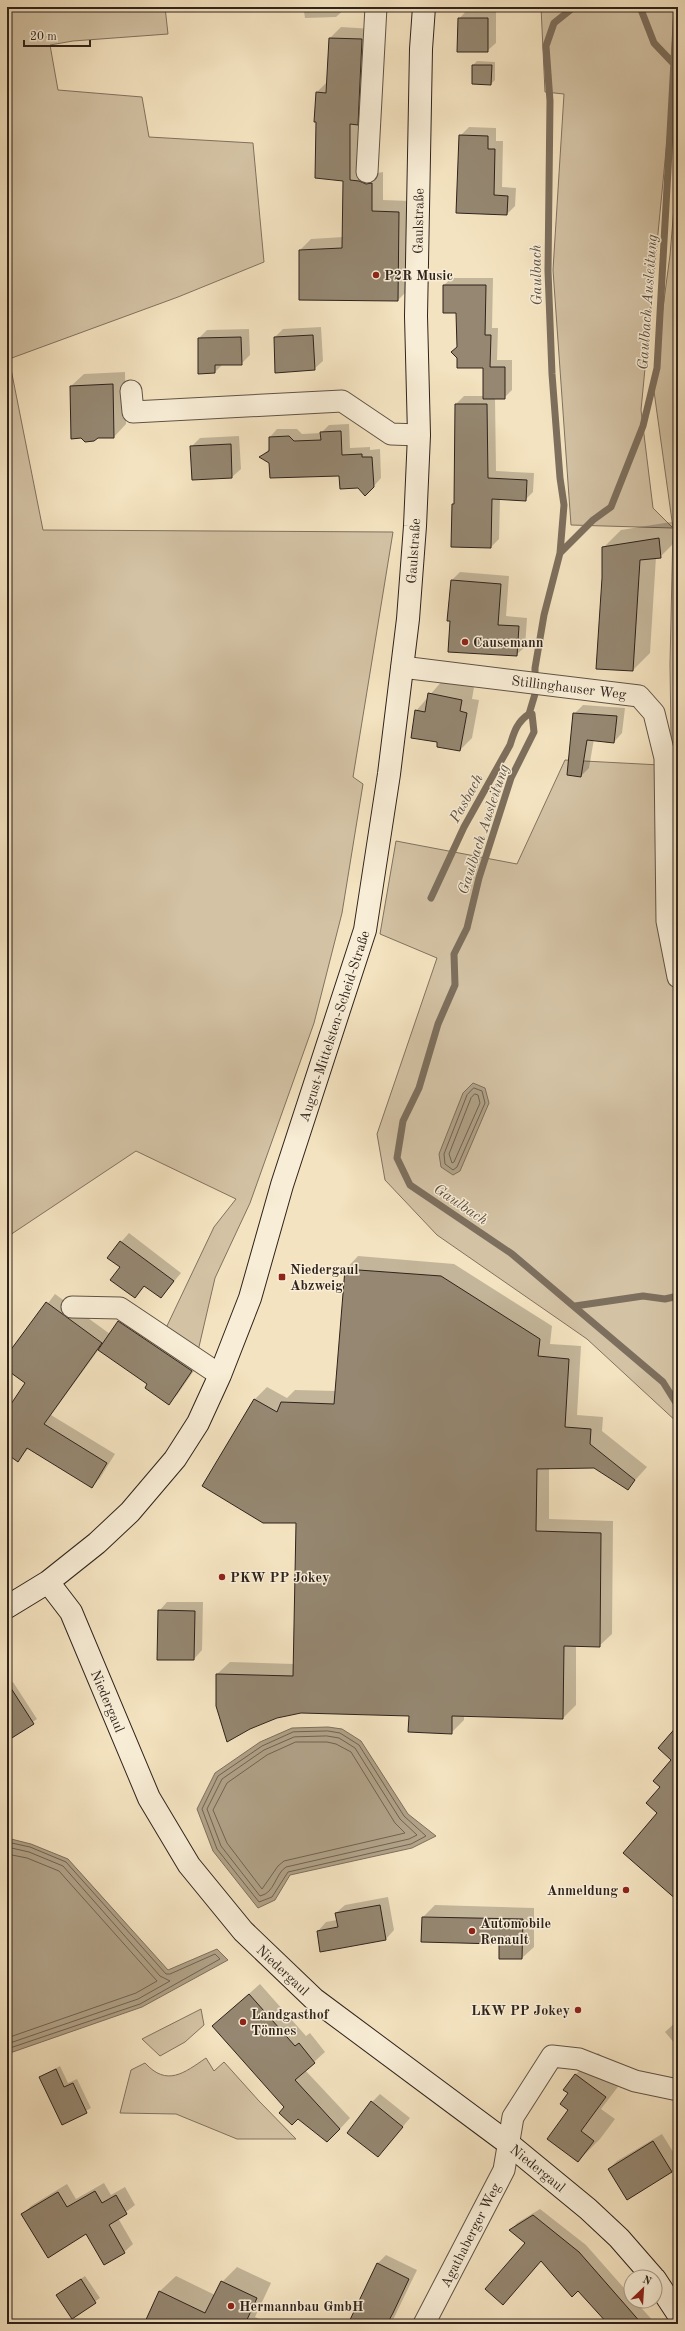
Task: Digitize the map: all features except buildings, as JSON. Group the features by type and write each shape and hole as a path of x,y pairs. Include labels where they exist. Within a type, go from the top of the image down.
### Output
{"main road":[{"name":"Gaulstraße","path":"402,667 415,526 419,435 416,316 421,49 424,7"},
{"name":"August-Mittelsten-Scheid-Straße","path":"7,1607 48,1582 97,1544 156,1484 198,1423 220,1375 250,1298 282,1185 365,930 389,774 402,667"},
{"name":"Niedergaul","path":"48,1582 71,1612 149,1798 189,1865 255,1944 314,2000 509,2144 588,2209 619,2238 646,2269"},
{"path":"663,2292 678,2314"}],"street":[{"path":"367,172 376,7"},
{"path":"131,391 133,412 342,401 391,434 419,435"},
{"name":"Stillinghauser Weg","path":"402,667 443,674 639,696 647,703 654,713 665,758 666,921 678,977"},
{"path":"72,1307 120,1308 220,1375"},
{"name":"Agathaberger Weg","path":"424,2324 504,2170 513,2117 552,2056 579,2059 635,2081 678,2090"}],"shaded area":[{"path":"7,7 165,7 168,34 73,41 50,45 58,90 142,97 149,137 253,143 264,262 178,297 9,359 43,530 393,532 353,777 363,784 342,913 314,1023 250,1203 215,1278 198,1351 166,1328 214,1227 236,1199 136,1151 7,1237"},
{"path":"541,7 674,7 669,119 641,410 653,508 673,528 571,525 553,270 564,94 545,92"},
{"path":"678,160 678,906 673,883 670,664 673,528 653,384 670,255"},
{"path":"565,760 660,765 678,969 678,1423 587,1339 437,1235 385,1180 377,1134 437,958 380,934 396,841 517,864"},
{"path":"201,2009 204,2025 185,2042 160,2056 142,2039"},
{"path":"206,2058 214,2071 224,2062 296,2139 237,2139 176,2114 120,2113 131,2070 145,2063 153,2070 161,2074 168,2076 176,2075 183,2073"}],"water":[{"path":"473,1083 485,1088 489,1103 460,1171 453,1175 441,1167 439,1154 463,1093"},
{"path":"328,1727 342,1729 361,1741 408,1814 436,1836 412,1848 290,1875 275,1900 258,1908 213,1851 197,1809 215,1773 260,1742 292,1728"},
{"path":"7,1838 31,1844 68,1859 168,1970 217,1949 228,1960 142,2007 7,2054"}],"waterway":[{"name":"Gaulbach","path":"560,553 564,505 560,478 552,374 548,271 550,101 546,46 554,23 574,7"},
{"path":"640,7 654,43 673,63"},
{"name":"Gaulbach Ausleitung","path":"677,7 657,368 643,426 611,507 593,520 560,553 544,615 535,668 535,694 529,714 532,714 534,732 511,778 479,878 467,928 454,954 455,985 438,1024 419,1088 403,1121 397,1158 410,1185 512,1254 663,1382 678,1406"},
{"name":"Pasbach","path":"431,898 464,827 510,745 516,728 529,714"},
{"path":"575,1306 643,1296 665,1299 678,1296"}],"place":[{"name":"P2R Music","path":"376,275"},
{"name":"Causemann","path":"465,642"},
{"name":"Niedergaul Abzweig","path":"282,1277"},
{"name":"PKW PP Jokey","path":"222,1577"},
{"name":"Anmeldung","path":"626,1890"},
{"name":"Automobile Renault","path":"472,1931"},
{"name":"LKW PP Jokey","path":"578,2010"},
{"name":"Landgasthof Tönnes","path":"243,2022"},
{"name":"Hermannbau GmbH","path":"231,2306"}]}
